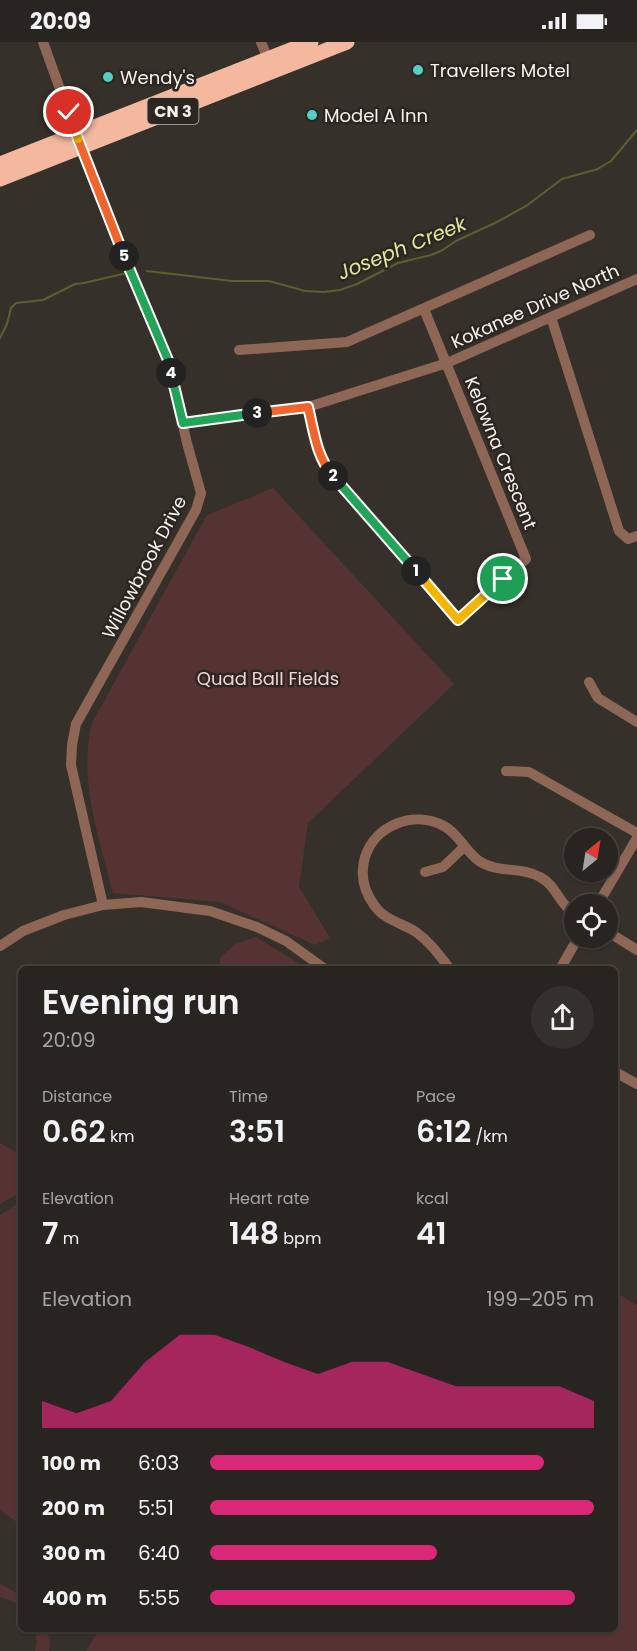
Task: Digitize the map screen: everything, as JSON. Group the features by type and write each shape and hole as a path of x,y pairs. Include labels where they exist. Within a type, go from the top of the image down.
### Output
{"highway":[{"name":"CN 3","path":"270,65 311,42"},
{"name":"CN 3","path":"0,179 79,141 270,65 347,42"},
{"name":"CN 3","path":"0,164 79,141"}],"street":[{"name":"Willowbrook Drive","path":"43,42 128,268 168,360 201,493 196,510 76,724 71,765 103,905"},
{"path":"261,42 270,65"},
{"path":"239,350 347,342 590,235"},
{"name":"Kokanee Drive North","path":"183,423 308,407 447,363 637,279"},
{"name":"Kokanee Drive North","path":"424,309 447,363"},
{"path":"551,317 619,531 628,539 637,536"},
{"name":"Kelowna Crescent","path":"308,407 318,450 326,468 458,620 526,559 447,363"},
{"path":"589,682 598,698 637,722"},
{"path":"506,771 529,772 637,833"},
{"path":"448,966 432,946 416,932 389,919 375,907 366,891 362,872 365,856 372,843 383,831 398,822 414,819 445,826 478,860 494,869 525,872 540,877 552,886 564,905"},
{"path":"604,894 637,838"},
{"path":"425,872 443,867 464,847"},
{"path":"0,946 23,931 64,915 103,905 141,902 210,911 257,927 286,941 321,966"},
{"path":"618,938 637,950"},
{"path":"562,966 572,948"},
{"path":"618,1074 637,1084"}],"green space":[{"name":"Quad Ball Fields","path":"273,488 454,684 308,823 299,887 330,938 315,945 220,902 113,893 92,808 87,766 92,723 207,515"},
{"path":"256,937 303,966 219,966 220,958 235,944"},
{"path":"0,1143 18,1153 18,1194 0,1204"},
{"path":"18,1204 18,1523 0,1510 0,1215"},
{"path":"618,1294 637,1305 637,1651 86,1651 98,1632 618,1632"},
{"path":"0,1584 18,1593 18,1606 15,1602 0,1597"},
{"path":"35,1632 47,1632 50,1643 49,1651 35,1651 37,1642"}],"waterway":[{"name":"Joseph Creek","path":"147,271 232,281 269,281 305,291 340,290 398,263 441,251 456,241 526,206 562,179 598,169 611,161 637,130"},
{"name":"Joseph Creek","path":"0,338 11,308 16,303 43,300 75,284 127,273"}],"place":[{"name":"Travellers Motel","path":"418,70"},
{"name":"Wendy's","path":"108,77"},
{"name":"Model A Inn","path":"312,115"}],"route":[{"path":"69,112 128,268 168,360 183,423 308,407 318,450 326,468 458,620 503,579"}]}
